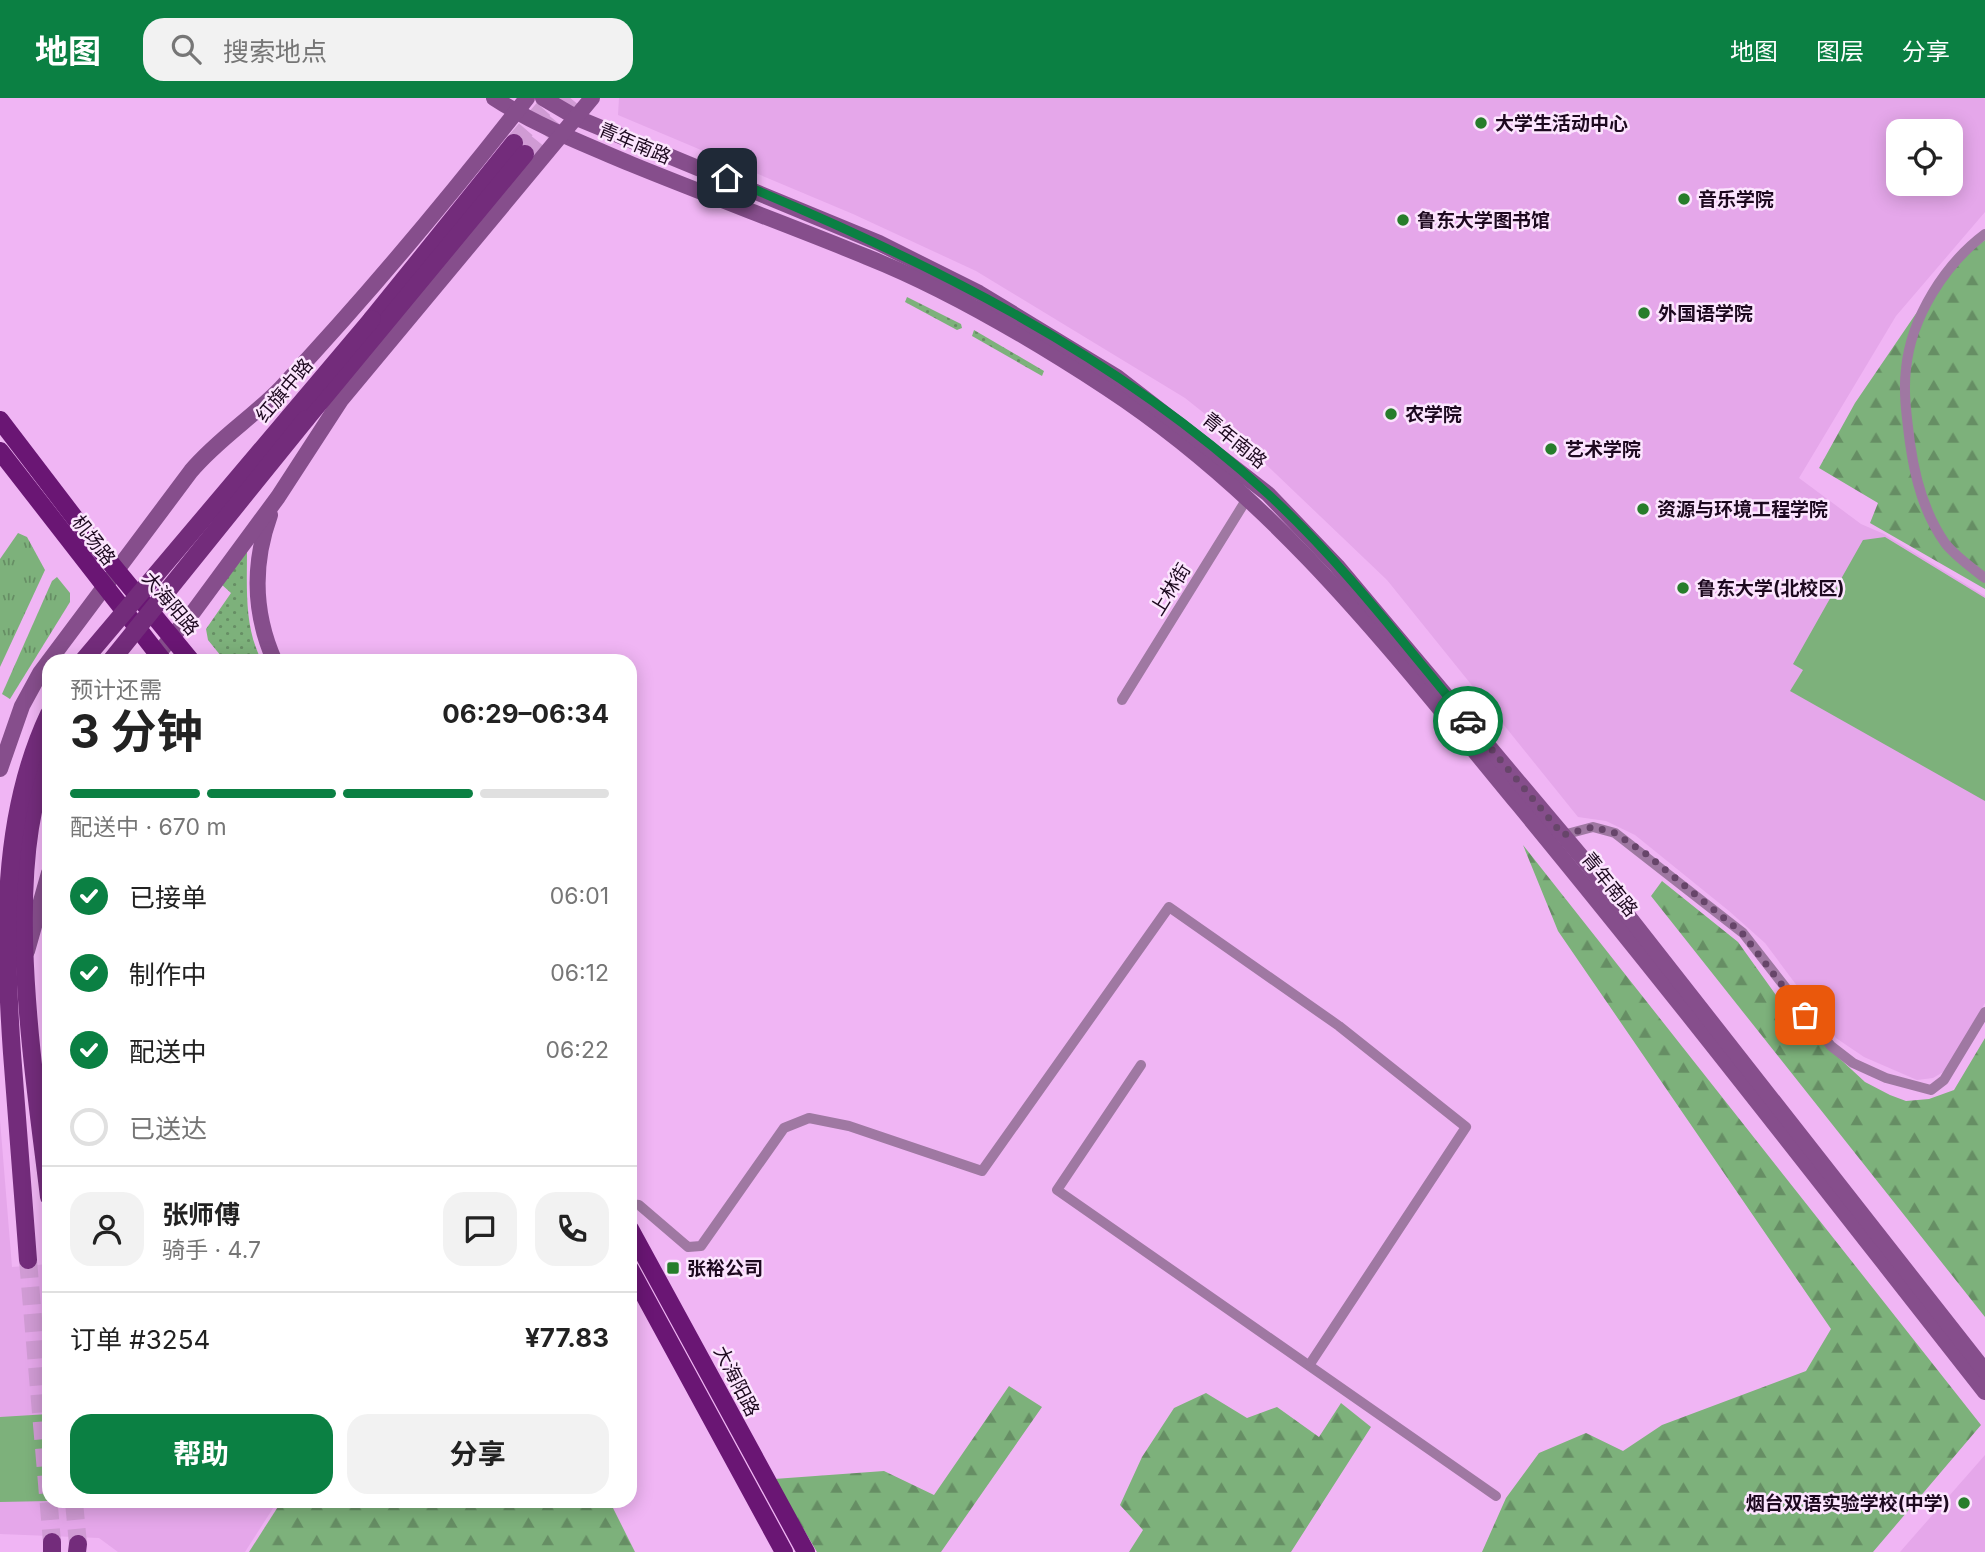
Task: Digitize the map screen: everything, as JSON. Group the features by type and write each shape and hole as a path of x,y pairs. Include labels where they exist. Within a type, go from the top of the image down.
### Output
{"highway":[{"name":"机场路","path":"0,420 117,572"},
{"name":"机场路","path":"0,451 153,654"},
{"name":"大海阳路","path":"117,572 186,654"},
{"name":"大海阳路","path":"637,1242 806,1552"},
{"name":"大海阳路","path":"637,1282 784,1552"}],"main road":[{"name":"青年南路","path":"494,98 561,135 728,204 870,258 961,303 1108,389 1174,436 1248,497 1293,541 1398,658 1591,893 1985,1392"},
{"path":"55,654 209,450 265,404 413,240 527,98"},
{"name":"青年南路","path":"543,98 577,118 776,199 927,265 1056,338 1117,377 1249,477 1292,517 1563,835 1985,1370"},
{"path":"160,654 278,497 384,330 413,312 505,207 592,98"},
{"name":"红旗中路","path":"116,654 306,419 384,330 520,148"},
{"name":"红旗中路","path":"89,654 384,330"},
{"path":"271,654 263,635 256,596 263,535 278,497"},
{"path":"0,769 22,706 42,674"},
{"path":"42,730 24,770 23,806 24,964 42,1132"},
{"path":"4,933 23,806 42,772"},
{"path":"24,964 42,898"},
{"path":"0,910 4,933 28,1260"}],"street":[{"path":"1985,234 1948,268 1917,326 1906,367 1905,405 1918,488 1931,519 1947,545 1985,578"},
{"name":"上林街","path":"1122,700 1248,497"},
{"path":"1563,835 1593,827 1615,833 1646,854 1742,933 1831,1046 1853,1063 1886,1078 1931,1090 1944,1080 1985,1012"},
{"path":"637,1205 688,1247 701,1246 784,1128 809,1118 849,1126 982,1171 1168,907 1339,1026 1466,1127 1310,1364"},
{"path":"1141,1065 1057,1190 1496,1496"}],"shaded area":[{"name":"鲁东大学(北校区)","path":"619,98 1985,98 1985,212 1896,316 1799,478 1861,524 1884,534 1985,596 1985,1003 1945,1071 1933,1078 1917,1080 1864,1057 1836,1038 1765,943 1729,911 1635,835 1606,821 1578,817 1387,580 1254,453 1185,398 976,271 853,214 618,115"},
{"path":"0,1120 12,1267 42,1265 42,1508 273,1508 245,1552 118,1552 99,1538 0,1534"},
{"name":"烟台双语实验学校(中学)","path":"1985,1455 1985,1552 1900,1552"}],"green space":[{"path":"1985,240 1985,589 1870,523 1878,503 1819,468 1855,403 1915,315 1954,263"},
{"path":"907,297 961,324 962,328 957,330 905,302"},
{"path":"974,330 1044,371 1042,376 972,336"},
{"path":"18,533 27,537 45,570 0,667 0,559"},
{"path":"1885,537 1985,598 1985,801 1790,691 1803,670 1793,664 1863,540"},
{"path":"247,550 249,621 259,654 219,654 208,640 206,629 231,593 221,584"},
{"path":"57,577 70,593 70,602 10,699 2,694 52,581"},
{"path":"1523,845 1981,1425 1873,1552 1482,1552 1506,1498 1539,1453 1586,1433 1623,1451 1662,1425 1806,1371 1831,1329 1558,931"},
{"path":"1662,881 1738,942 1786,1009 1865,1082 1890,1095 1906,1101 1929,1099 1954,1090 1985,1038 1985,1317 1651,896"},
{"path":"1009,1386 1042,1407 941,1552 817,1552 774,1479 884,1471 934,1495"},
{"path":"1206,1393 1247,1418 1277,1407 1319,1437 1341,1403 1371,1427 1291,1552 1129,1552 1143,1530 1120,1505 1142,1457 1174,1408"},
{"path":"42,1414 42,1501 0,1502 0,1417"},
{"path":"277,1508 613,1508 635,1552 249,1552"}],"tunnel":[{"path":"514,143 553,98"},
{"path":"525,154 571,98"},
{"path":"28,1260 42,1424"},
{"path":"49,1508 52,1542"},
{"path":"75,1508 78,1544"}],"way so far":[{"path":"1468,721 1563,835 1593,827 1615,833 1646,854 1742,933 1805,1015"}],"place":[{"name":"大学生活动中心","path":"1481,123"},
{"name":"音乐学院","path":"1684,199"},
{"name":"鲁东大学图书馆","path":"1403,220"},
{"name":"外国语学院","path":"1644,313"},
{"name":"农学院","path":"1391,414"},
{"name":"艺术学院","path":"1551,449"},
{"name":"资源与环境工程学院","path":"1643,509"},
{"name":"鲁东大学(北校区)","path":"1683,588"},
{"name":"张裕公司","path":"673,1268"},
{"name":"烟台双语实验学校(中学)","path":"1964,1503"}],"route":[{"path":"727,178 879,243 979,293 1117,377 1182,424 1249,477 1292,517 1468,721"}]}
